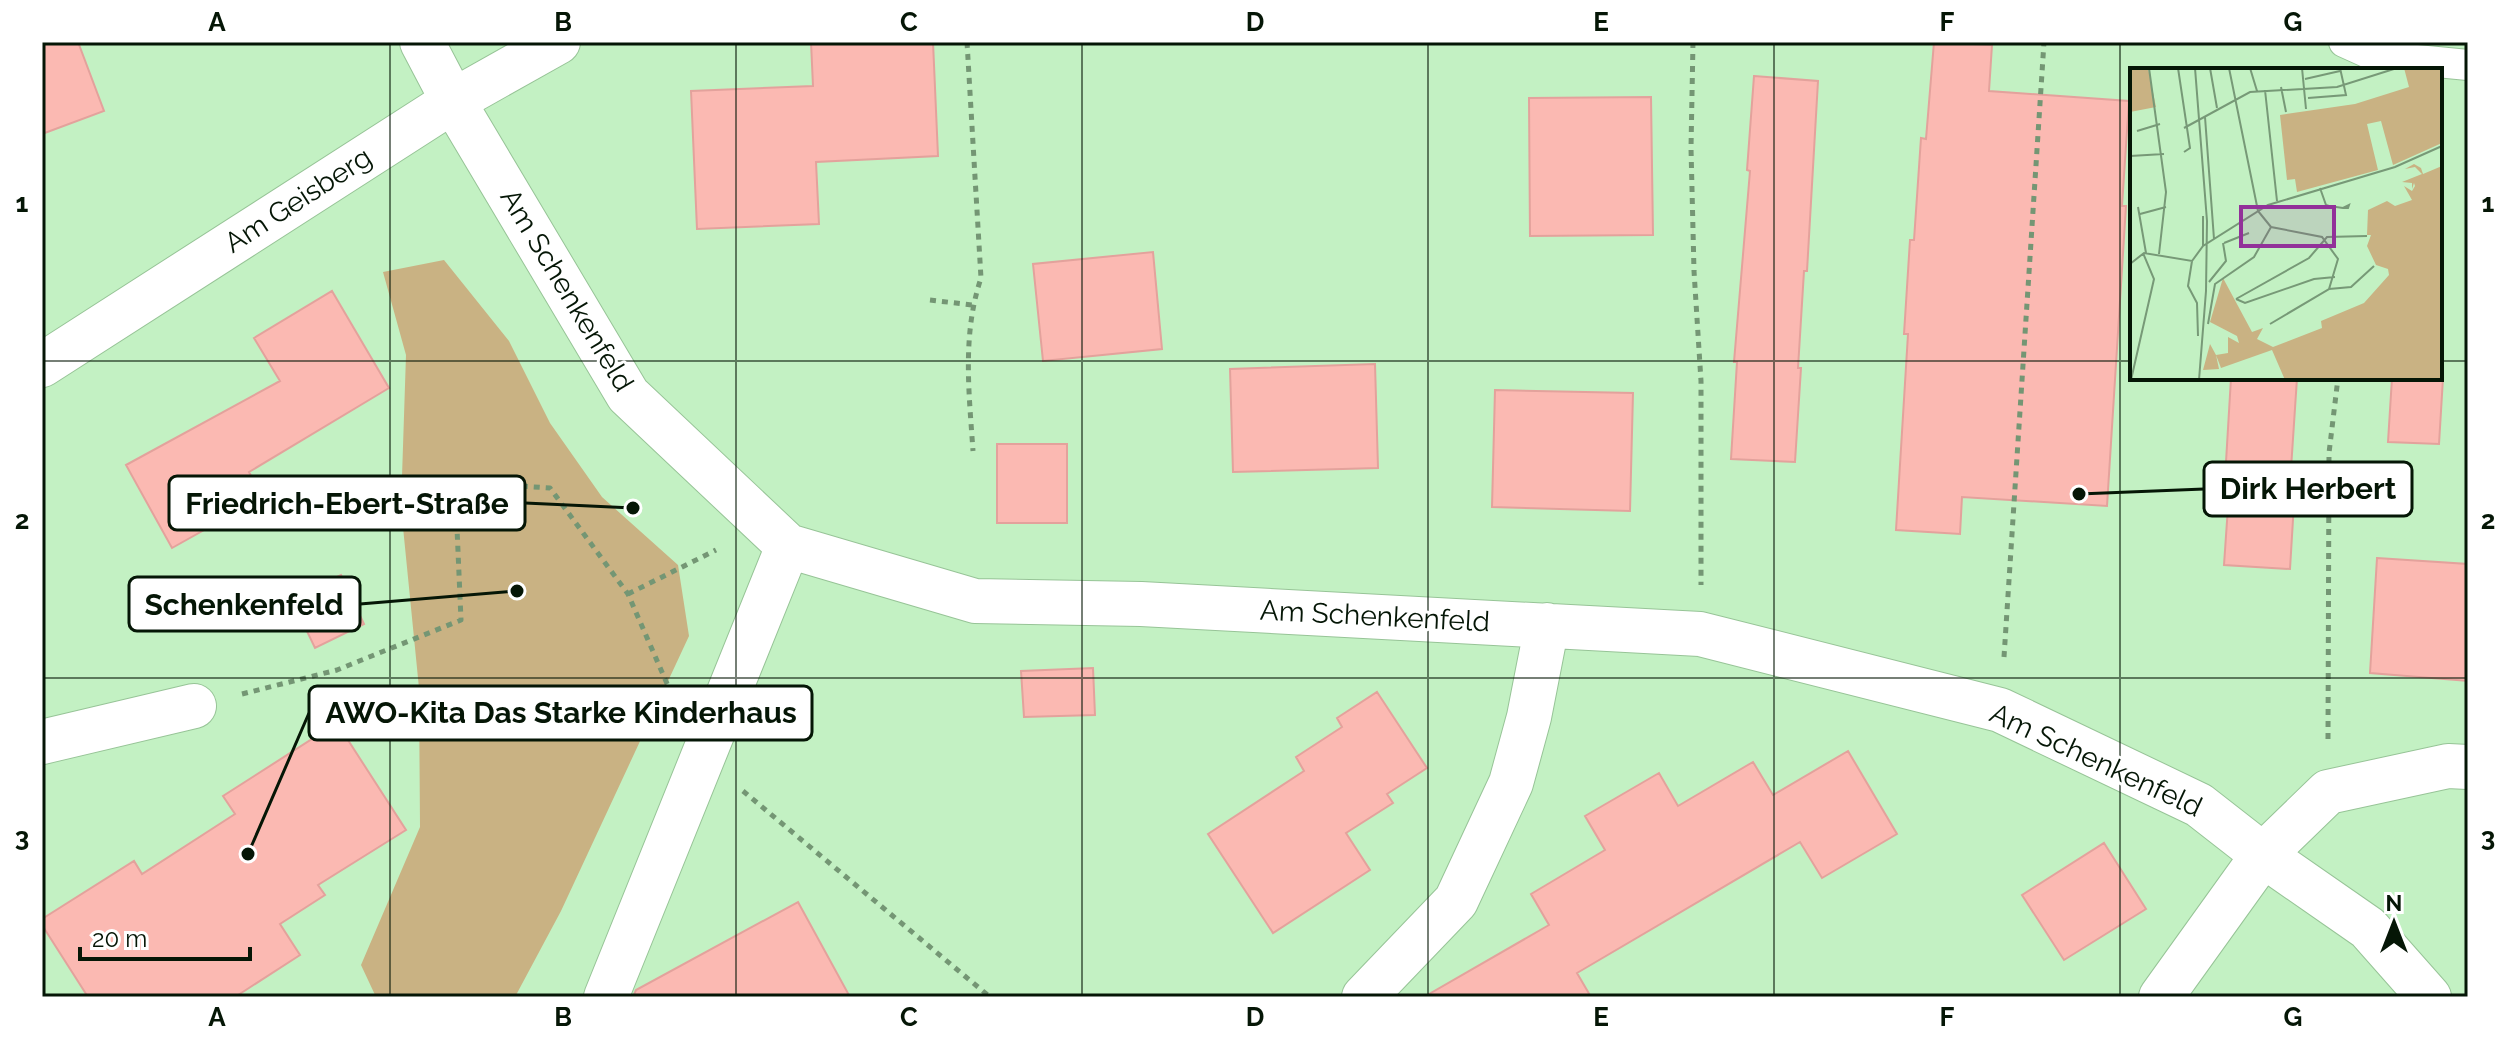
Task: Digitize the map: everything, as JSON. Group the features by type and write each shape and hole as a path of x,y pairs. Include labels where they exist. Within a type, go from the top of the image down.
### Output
{"street":[{"name":"Am Schenkenfeld","path":"422,42 453,101 628,395 778,536 975,601 1141,604 1700,634 2000,710 2199,805 2263,855 2368,928 2429,997"},
{"name":"Am Geisberg","path":"42,365 453,101 558,42"},
{"path":"606,997 703,756 778,536"},
{"path":"1364,997 1456,901 1511,783 1529,717 1547,625"},
{"path":"42,742 194,706"},
{"path":"2161,997 2263,855 2328,792 2448,766 2468,767"}],"lane":[{"path":"2344,42 2375,56 2468,65"}],"path":[{"path":"967,42 981,278 972,305 967,350 973,451"},
{"path":"1693,42 1691,148 1701,381 1701,568"},
{"path":"2000,710 2044,42"},
{"path":"930,300 972,305"},
{"path":"2328,792 2329,453 2338,380"},
{"path":"194,706 337,670 461,620 457,528 482,493 504,485 550,488 628,594 703,756 990,997"},
{"path":"628,594 778,536"}],"shaded area":[{"path":"444,260 509,341 550,423 602,497 678,565 689,636 561,911 515,997 376,997 361,965 420,827 419,688 401,507 406,355 383,272"}],"building":[{"path":"42,42 78,42 104,111 42,134"},
{"path":"811,42 933,42 938,156 816,162 819,224 697,229 691,91 813,86"},
{"path":"1934,42 1992,45 1989,91 2129,101 2122,206 2126,206 2107,506 1962,497 1960,534 1896,530 1908,334 1904,334 1910,240 1914,240 1921,138 1926,139"},
{"path":"1754,76 1818,81 1798,368 1801,368 1795,462 1731,459 1737,362 1734,362 1750,171 1747,170"},
{"path":"1651,97 1653,235 1530,236 1529,98"},
{"path":"1153,252 1162,349 1043,361 1033,264"},
{"path":"332,291 389,388 249,472 263,497 172,548 126,465 280,381 254,338"},
{"path":"1375,364 1378,468 1233,472 1230,369"},
{"path":"2443,378 2439,444 2388,442 2392,380"},
{"path":"2231,380 2297,380 2291,469 2296,470 2290,569 2224,565 2231,463 2226,462"},
{"path":"1495,390 1633,393 1630,511 1492,507"},
{"path":"997,444 1067,444 1067,523 997,523"},
{"path":"2377,558 2468,564 2468,681 2370,673"},
{"path":"341,575 364,624 315,648 291,598"},
{"path":"1093,668 1095,715 1024,717 1021,671"},
{"path":"1377,692 1427,768 1387,794 1393,803 1346,833 1370,870 1273,933 1208,834 1304,771 1296,757 1342,727 1337,718"},
{"path":"337,723 406,830 318,885 325,895 280,924 300,955 235,997 88,997 42,925 42,919 134,861 142,874 235,814 223,796"},
{"path":"1848,751 1897,834 1822,878 1800,842 1577,973 1591,997 1424,997 1549,925 1531,894 1605,850 1585,816 1659,773 1678,806 1753,762 1773,795"},
{"path":"2104,843 2146,909 2064,960 2022,895"},
{"path":"798,902 850,997 633,997 636,990"}],"place":[{"name":"Dirk Herbert","path":"2079,494"},
{"name":"Friedrich-Ebert-Straße","path":"633,508"},
{"name":"Schenkenfeld","path":"517,591"},
{"name":"AWO-Kita Das Starke Kinderhaus","path":"248,854"}]}
